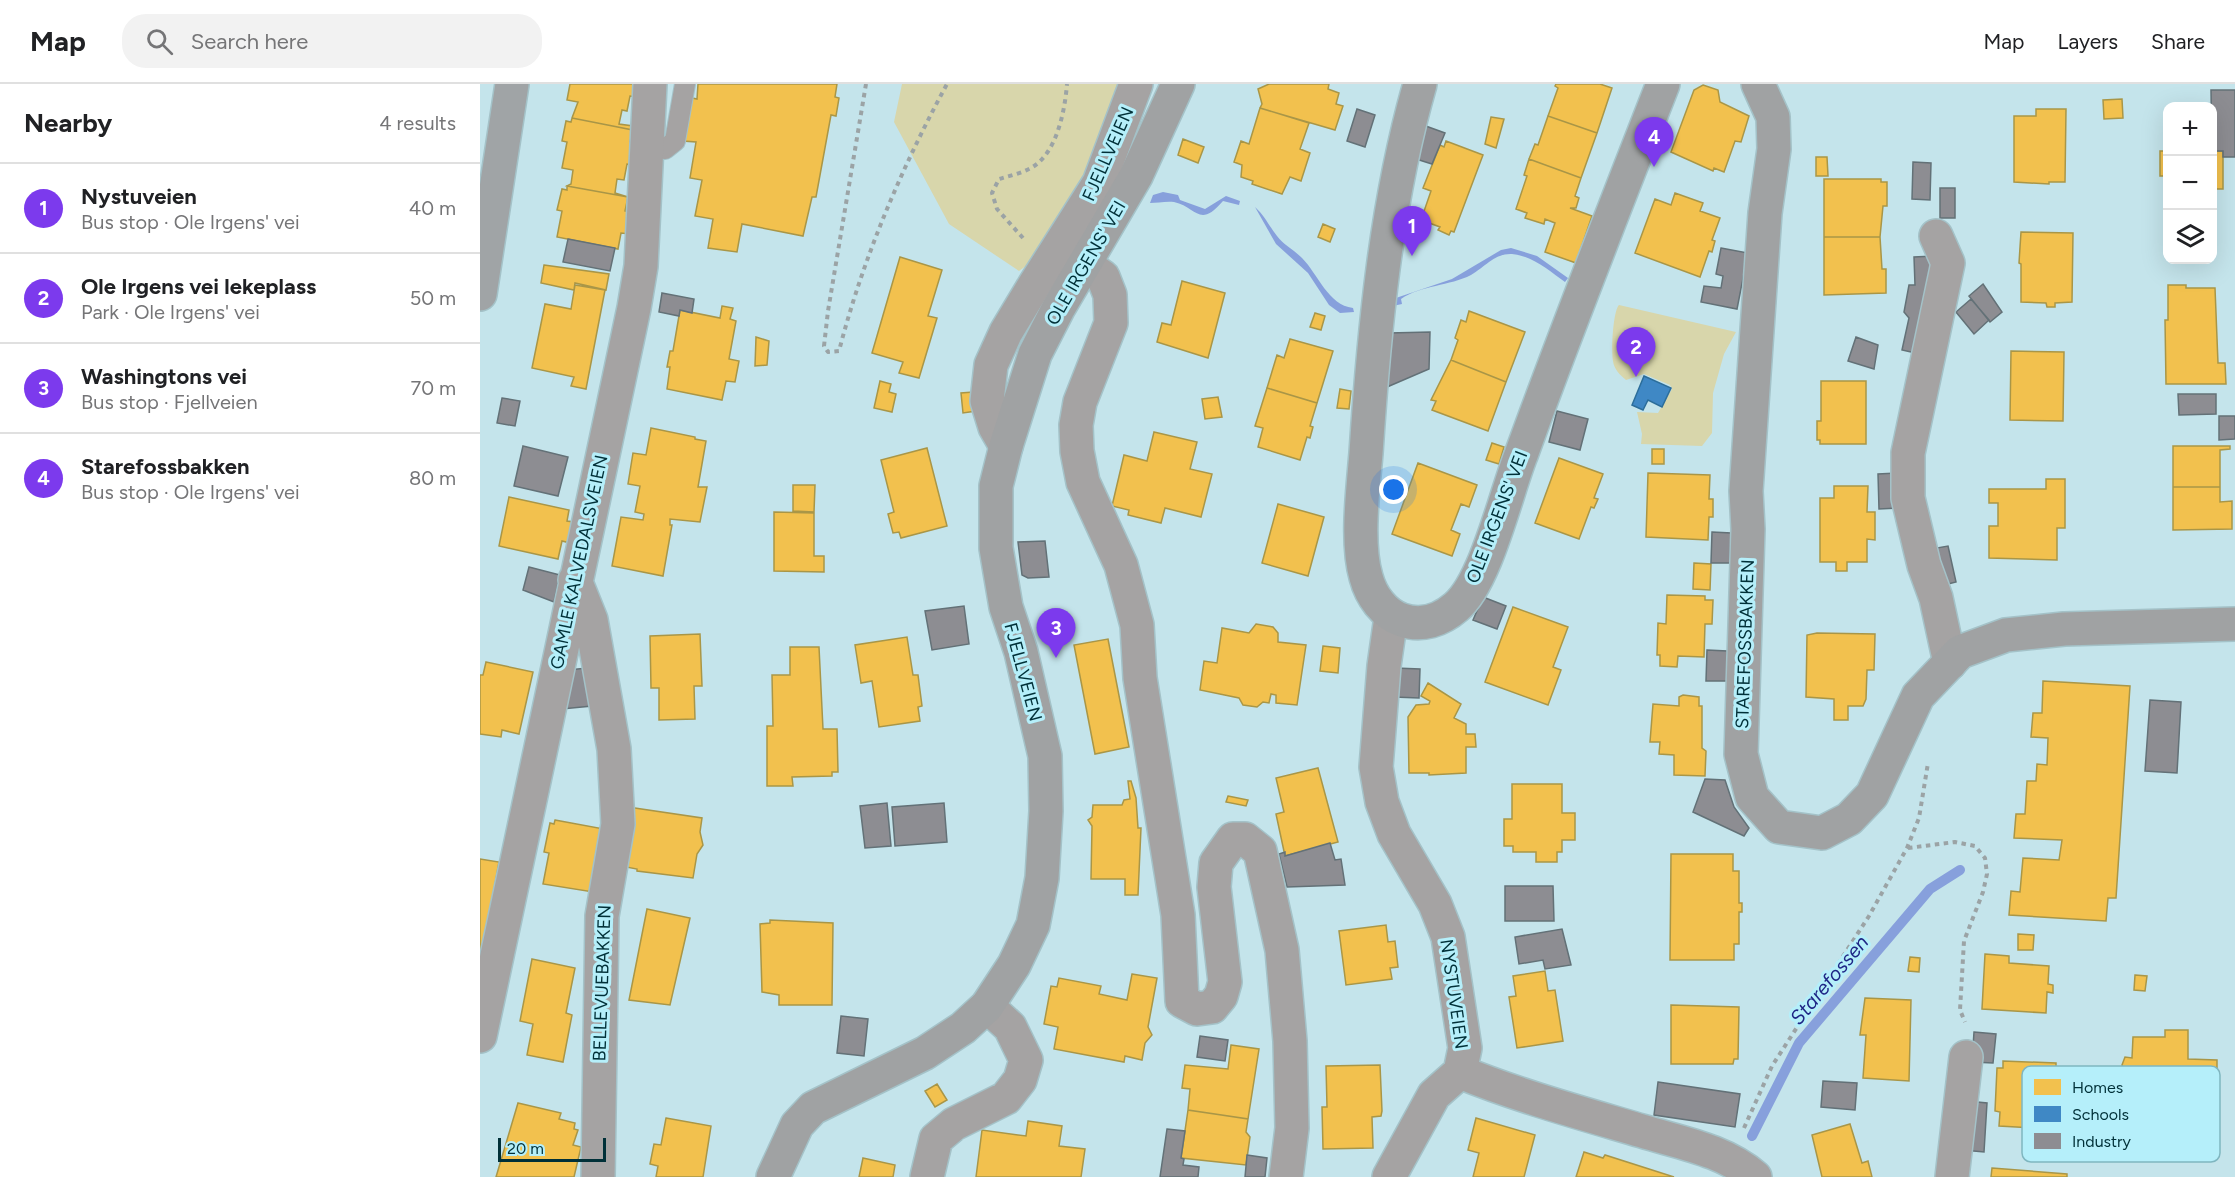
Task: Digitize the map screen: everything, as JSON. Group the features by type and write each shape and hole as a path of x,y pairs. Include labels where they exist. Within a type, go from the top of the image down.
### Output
{"main road":[{"path":"480,294 512,84"}],"street":[{"name":"GAMLE KALVEDALSVEIEN","path":"480,1036 641,266 650,84"},
{"name":"FJELLVEIEN","path":"773,1177 797,1125 813,1108 925,1053 963,1028 987,1006 1014,965 1033,925 1042,878 1046,811 1045,756 1021,652 1006,607 996,548 996,486 1006,446 995,427 987,401 991,365 1006,332 1099,183 1136,84"},
{"name":"OLE IRGENS' VEI","path":"1006,446 1035,354 1058,309 1086,265 1136,176 1178,84"},
{"path":"1391,617 1373,595 1365,575 1362,512 1370,396 1387,245 1403,142 1420,84"},
{"name":"OLE IRGENS' VEI","path":"1391,617 1413,624 1437,620 1458,605 1473,583 1663,84"},
{"name":"STAREFOSSBAKKEN","path":"1758,84 1773,117 1774,149 1766,213 1746,491 1748,529 1741,754 1752,797 1779,827 1822,832 1850,819 1872,795 1918,696 1960,652 2006,634 2064,629 2235,624"},
{"path":"1936,236 1948,263 1908,453 1908,498 1924,565 1936,598 1950,663"},
{"path":"1086,265 1103,277 1110,295 1111,323 1080,402 1076,425 1077,451 1083,482 1121,565 1137,625 1140,678 1178,915 1182,1001 1197,1009 1212,1008 1221,996 1225,975 1214,887 1216,862 1233,839 1245,839 1260,851 1282,950 1290,1041 1292,1128 1286,1177"},
{"name":"BELLEVUEBAKKEN","path":"575,580 591,620 614,749 618,824 602,916 598,1177"},
{"name":"NYSTUVEIEN","path":"1391,617 1384,666 1376,767 1382,802 1394,834 1435,904 1449,937 1465,1048 1460,1072 1534,1099 1712,1152 1740,1163 1755,1177"},
{"path":"927,1177 936,1139 954,1124 1006,1098 1020,1080 1026,1060 1010,1027 987,1006"},
{"path":"1952,1177 1966,1057"},
{"path":"1389,1177 1434,1095 1460,1072"}],"lane":[{"path":"646,146 664,149 675,141 685,84"}],"path":[{"path":"866,84 828,311 824,346 828,352 834,353 839,351 852,302 885,215 947,84"},
{"path":"1026,243 997,209 992,193 999,179 1029,169 1039,162 1051,146 1058,128 1066,84"},
{"path":"1712,1152 1737,1140 1772,1066 1869,916 1907,848 1919,818 1931,753"},
{"path":"1907,848 1955,842 1975,846 1985,858 1988,874 1964,941 1960,1010"}],"shaded area":[{"path":"902,84 1132,84 1060,241 1019,271 949,224 894,122"},
{"path":"1619,305 1736,332 1724,354 1713,393 1712,433 1702,446 1641,444 1642,434 1637,412 1658,413 1672,389 1670,385 1644,374 1626,380 1616,369 1613,361 1612,340 1615,315"}],"water":[{"path":"1163,192 1178,195 1180,200 1205,209 1226,196 1240,201 1239,205 1223,201 1208,214 1203,215 1174,202 1150,203 1153,195"},
{"path":"1255,207 1280,239 1308,265 1330,295 1344,306 1353,308 1354,312 1340,313 1329,305 1308,273 1276,244"},
{"path":"1511,248 1537,256 1568,278 1565,282 1534,261 1520,255 1506,254 1495,258 1463,279 1417,291 1401,299 1402,304 1388,307 1390,300 1452,279 1501,250"}],"building: Homes":[{"path":"570,84 641,84 639,97 630,96 627,111 622,110 619,124 633,126 633,130 572,118 578,102 567,100"},
{"path":"698,84 837,84 835,97 839,98 836,116 831,115 816,197 812,197 803,236 742,224 737,252 708,248 713,219 695,216 702,180 690,178 696,142 683,141 692,98 697,99"},
{"path":"1269,84 1329,84 1328,89 1339,93 1336,104 1343,106 1335,130 1260,108 1262,104 1258,89"},
{"path":"1556,84 1600,84 1612,88 1597,133 1548,116 1558,88"},
{"path":"1703,85 1718,90 1720,102 1749,116 1741,142 1735,141 1724,172 1714,168 1713,171 1671,152 1694,90"},
{"path":"2122,99 2123,118 2104,119 2103,100"},
{"path":"1260,108 1309,123 1300,149 1310,153 1301,181 1290,177 1282,194 1252,184 1253,181 1241,177 1242,165 1234,162 1241,141 1249,144"},
{"path":"2036,109 2066,109 2065,182 2049,182 2049,184 2014,182 2014,116 2036,116"},
{"path":"1548,116 1597,133 1581,178 1529,159 1535,144 1538,145"},
{"path":"1491,117 1504,119 1496,148 1485,144"},
{"path":"572,118 633,130 630,142 639,144 634,165 627,164 624,180 617,179 615,193 628,197 567,186 571,184 573,170 562,168 567,142 562,141 566,121 571,122"},
{"path":"1183,139 1204,147 1198,163 1178,155"},
{"path":"1446,141 1483,155 1454,232 1451,231 1449,235 1438,230 1440,227 1421,220 1431,191 1423,188 1440,145 1444,147"},
{"path":"2160,151 2163,151 2163,176 2160,176"},
{"path":"2217,151 2223,151 2223,189 2217,189"},
{"path":"1816,157 1827,157 1828,176 1816,176"},
{"path":"1529,159 1581,178 1575,196 1579,198 1576,208 1570,208 1592,216 1576,263 1545,252 1555,223 1545,219 1544,224 1525,218 1527,213 1516,209 1527,176 1524,175"},
{"path":"1824,179 1881,179 1881,182 1887,182 1887,206 1883,206 1880,237 1824,237"},
{"path":"567,186 628,197 625,211 634,213 630,234 621,233 618,249 557,237 562,211 557,210 562,189 567,190"},
{"path":"1675,193 1703,203 1700,211 1720,218 1712,240 1715,241 1712,252 1709,251 1700,277 1635,253 1655,199 1671,205"},
{"path":"1323,224 1335,229 1330,242 1318,237"},
{"path":"2021,232 2073,233 2072,302 2055,303 2055,307 2047,307 2046,303 2021,302 2021,264 2019,263"},
{"path":"1824,237 1880,237 1882,269 1886,269 1886,293 1824,295"},
{"path":"900,257 942,270 928,316 937,318 919,378 899,373 903,362 872,353"},
{"path":"544,265 609,274 606,290 575,283 574,290 541,283"},
{"path":"1182,281 1225,293 1208,358 1157,342 1162,323 1171,325"},
{"path":"575,285 605,290 586,389 571,386 574,377 532,368 545,304 571,309"},
{"path":"2168,285 2186,285 2186,288 2215,288 2218,363 2225,363 2226,384 2166,384 2165,320 2168,320"},
{"path":"722,306 733,308 730,319 736,321 729,359 739,361 735,382 726,381 722,400 667,389 670,367 667,367 670,351 673,351 680,310 720,318"},
{"path":"1469,311 1525,332 1506,382 1451,360 1458,340 1455,338 1461,320 1466,322"},
{"path":"1315,313 1325,316 1321,330 1310,327"},
{"path":"756,337 769,341 767,365 755,366"},
{"path":"1290,339 1333,351 1317,403 1267,388 1277,355 1284,358"},
{"path":"2011,351 2064,352 2063,421 2010,420"},
{"path":"1451,360 1506,382 1488,431 1432,410 1436,401 1431,400"},
{"path":"880,381 891,384 889,392 896,394 892,412 874,408"},
{"path":"1821,381 1866,381 1866,444 1820,444 1820,440 1817,440 1817,421 1821,421"},
{"path":"1267,388 1317,403 1310,426 1313,427 1310,438 1307,437 1300,460 1258,447 1263,428 1255,426"},
{"path":"1340,389 1351,391 1349,409 1337,408"},
{"path":"973,392 976,411 963,413 961,393"},
{"path":"1218,397 1222,417 1205,419 1202,399"},
{"path":"651,428 706,441 698,487 707,487 700,522 670,519 670,525 672,525 663,576 612,566 621,517 643,520 644,514 635,512 640,486 628,484 633,453 646,455"},
{"path":"1154,432 1197,442 1190,469 1212,474 1201,517 1165,508 1161,523 1128,515 1129,510 1112,506 1124,455 1147,461"},
{"path":"1492,443 1504,447 1499,464 1486,460"},
{"path":"2173,446 2230,446 2230,449 2220,450 2220,487 2173,487"},
{"path":"927,448 947,526 901,538 899,532 893,533 888,514 894,512 881,460"},
{"path":"1652,449 1664,449 1664,464 1652,464"},
{"path":"1559,458 1603,474 1594,498 1598,499 1594,508 1591,507 1579,539 1535,523"},
{"path":"1418,463 1477,485 1469,507 1461,504 1451,530 1460,534 1452,556 1392,534"},
{"path":"1648,473 1710,475 1709,499 1713,499 1713,517 1709,517 1708,540 1646,537"},
{"path":"2046,479 2065,479 2065,528 2057,528 2057,560 1989,558 1989,526 1998,526 1998,503 1989,503 1989,489 2046,489"},
{"path":"793,485 815,485 814,512 793,511"},
{"path":"1834,486 1868,486 1867,512 1875,512 1875,540 1867,539 1867,562 1847,562 1847,571 1836,571 1836,562 1820,562 1820,498 1834,498"},
{"path":"2173,487 2220,487 2220,502 2232,501 2232,529 2173,530"},
{"path":"509,497 569,510 567,521 574,522 570,543 562,541 558,559 499,546"},
{"path":"1278,504 1324,517 1308,576 1262,563"},
{"path":"774,512 814,513 814,556 824,556 824,572 774,571"},
{"path":"1694,563 1711,564 1710,590 1693,589"},
{"path":"1667,595 1705,596 1705,600 1713,600 1712,624 1705,624 1704,657 1678,656 1677,667 1660,666 1660,655 1657,655 1658,623 1666,624"},
{"path":"1513,607 1568,627 1553,667 1561,670 1548,705 1485,682"},
{"path":"1256,624 1273,627 1278,633 1278,642 1306,645 1297,705 1276,703 1276,695 1271,694 1269,703 1263,702 1257,707 1243,705 1239,698 1200,690 1204,661 1217,663 1222,628 1249,633"},
{"path":"1817,633 1875,634 1874,670 1867,670 1866,699 1863,706 1848,706 1848,720 1834,720 1834,699 1806,697 1807,635"},
{"path":"700,634 702,686 694,686 695,719 659,720 659,688 651,688 650,636"},
{"path":"907,637 913,675 918,675 922,706 918,707 920,721 879,727 872,681 861,683 855,645"},
{"path":"1108,639 1129,747 1095,754 1074,645"},
{"path":"1323,646 1340,648 1338,673 1320,671"},
{"path":"790,647 819,647 823,729 837,729 838,772 832,772 832,776 792,777 793,786 767,786 767,726 773,726 772,675 790,675"},
{"path":"486,662 533,672 519,734 502,730 501,737 480,734 480,675 483,675"},
{"path":"2043,681 2130,686 2116,898 2108,898 2106,921 2009,915 2011,891 2020,892 2023,858 2059,860 2062,840 2014,838 2016,814 2025,814 2027,781 2036,781 2037,764 2047,765 2048,738 2031,737 2033,713 2042,713"},
{"path":"1428,683 1461,704 1454,718 1466,724 1466,734 1475,734 1476,747 1466,747 1466,773 1429,775 1429,773 1409,773 1408,717 1416,705 1429,704 1430,701 1421,696"},
{"path":"1683,695 1699,697 1699,706 1702,706 1702,748 1706,751 1705,776 1674,775 1674,755 1659,754 1660,742 1650,742 1653,704 1679,706 1679,697"},
{"path":"1318,768 1338,842 1285,856 1276,814 1284,812 1276,778"},
{"path":"1128,781 1131,781 1136,798 1138,828 1141,828 1138,895 1125,895 1125,879 1091,879 1092,826 1088,820 1092,817 1093,805 1122,805 1124,800 1130,799"},
{"path":"1512,784 1562,784 1562,813 1575,813 1575,840 1562,840 1562,852 1557,852 1557,862 1536,862 1536,852 1513,852 1513,846 1504,846 1504,819 1512,819"},
{"path":"1228,796 1248,800 1246,806 1226,802"},
{"path":"628,807 702,818 700,832 703,845 697,854 693,878 637,871 637,869 621,866"},
{"path":"555,820 604,829 593,892 543,884 549,853 544,852 550,823 554,824"},
{"path":"1671,854 1733,854 1733,871 1739,871 1739,903 1742,903 1742,912 1739,912 1739,944 1734,944 1734,960 1670,960"},
{"path":"480,859 499,862 483,953 480,953"},
{"path":"647,909 690,918 670,1005 629,1000"},
{"path":"770,920 833,923 832,1005 779,1005 779,995 762,992 760,924 770,923"},
{"path":"1386,925 1388,942 1395,941 1398,967 1390,968 1392,979 1346,985 1339,931"},
{"path":"2018,934 2034,935 2033,950 2018,950"},
{"path":"1985,954 2009,956 2009,963 2049,966 2048,984 2053,985 2053,993 2047,992 2046,1013 1982,1009"},
{"path":"1910,957 1920,958 1919,972 1908,971"},
{"path":"532,959 575,968 566,1013 572,1015 563,1062 527,1055 533,1024 520,1021"},
{"path":"1545,971 1548,991 1555,990 1563,1041 1517,1048 1509,997 1516,996 1513,976"},
{"path":"1132,974 1157,978 1148,1027 1152,1035 1145,1043 1142,1060 1125,1056 1124,1062 1054,1049 1058,1027 1044,1024 1051,986 1057,987 1059,978 1101,986 1099,994 1127,1000"},
{"path":"2135,975 2147,976 2145,991 2134,990"},
{"path":"1865,998 1911,1000 1909,1081 1863,1078 1866,1035 1860,1035"},
{"path":"1671,1005 1739,1007 1738,1059 1734,1059 1733,1064 1671,1064"},
{"path":"2165,1030 2188,1030 2188,1059 2217,1060 2217,1066 2122,1066 2125,1057 2132,1058 2133,1037 2165,1037"},
{"path":"1231,1045 1259,1049 1248,1119 1188,1110 1190,1089 1182,1088 1185,1065 1228,1069"},
{"path":"2003,1061 2056,1063 2056,1066 2022,1066 2022,1127 1999,1126 2000,1112 1995,1111 1997,1068 2003,1068"},
{"path":"1380,1065 1382,1111 1381,1116 1372,1117 1373,1148 1323,1149 1322,1107 1327,1107 1326,1066"},
{"path":"937,1084 947,1100 935,1107 925,1091"},
{"path":"518,1103 561,1113 559,1119 575,1123 574,1129 578,1130 573,1145 581,1147 574,1177 496,1177"},
{"path":"1188,1110 1248,1119 1246,1132 1250,1137 1246,1165 1181,1158"},
{"path":"666,1118 711,1126 703,1177 656,1177 658,1166 650,1164 654,1144 661,1145"},
{"path":"1476,1118 1535,1135 1524,1177 1473,1177 1479,1153 1468,1150"},
{"path":"1028,1121 1062,1126 1059,1146 1085,1149 1081,1177 976,1177 982,1130 1026,1136"},
{"path":"1850,1124 1862,1163 1868,1161 1872,1177 1822,1177 1812,1135"},
{"path":"1584,1152 1603,1158 1605,1155 1674,1177 1576,1177"},
{"path":"863,1158 895,1165 893,1177 859,1177"},
{"path":"1992,1168 2067,1174 2067,1177 1991,1177"}],"building: Schools":[{"path":"1644,376 1671,388 1662,407 1648,400 1643,410 1632,405"}],"building: Industry":[{"path":"2211,90 2235,90 2235,157 2223,157 2223,151 2217,151 2217,102 2211,102"},
{"path":"1357,109 1375,115 1365,147 1347,141"},
{"path":"1423,125 1445,133 1432,164 1416,159"},
{"path":"1913,162 1931,163 1930,200 1912,199"},
{"path":"1940,188 1955,188 1955,218 1940,218"},
{"path":"568,239 615,248 610,271 563,262"},
{"path":"1721,248 1748,253 1737,309 1701,302 1704,286 1721,288 1723,276 1716,274"},
{"path":"1934,256 1920,354 1902,350 1909,318 1904,312 1909,285 1915,285 1914,257"},
{"path":"1983,284 2002,312 1990,322 1969,296"},
{"path":"662,293 694,299 692,313 680,310 679,316 659,312"},
{"path":"1971,299 1989,320 1974,334 1956,312"},
{"path":"1430,332 1429,369 1387,387 1389,333"},
{"path":"1856,337 1878,345 1874,369 1848,361"},
{"path":"2178,394 2216,394 2216,414 2179,415"},
{"path":"502,398 520,401 515,426 497,423"},
{"path":"1557,411 1588,419 1580,450 1549,442"},
{"path":"2219,416 2235,416 2235,439 2219,440"},
{"path":"523,446 568,457 558,496 514,486"},
{"path":"1897,473 1898,508 1879,509 1878,474"},
{"path":"1712,532 1731,533 1730,563 1711,563"},
{"path":"1045,541 1049,577 1028,578 1022,575 1018,542"},
{"path":"1948,546 1956,582 1940,586 1931,549"},
{"path":"529,567 560,575 554,602 523,590"},
{"path":"1483,597 1506,606 1497,629 1473,620"},
{"path":"964,606 969,644 932,650 925,611"},
{"path":"1707,650 1727,651 1727,681 1706,681"},
{"path":"587,668 592,706 562,709 568,670"},
{"path":"1395,668 1420,669 1419,698 1394,697"},
{"path":"2150,700 2181,702 2177,773 2145,771"},
{"path":"1705,779 1725,780 1734,807 1749,828 1744,836 1693,812"},
{"path":"887,803 891,846 865,848 860,806"},
{"path":"944,803 947,842 895,846 892,807"},
{"path":"1330,843 1335,860 1341,859 1345,885 1287,887 1279,854 1285,852 1285,856"},
{"path":"1505,886 1553,886 1554,921 1505,921"},
{"path":"1562,929 1571,965 1545,969 1543,960 1519,964 1515,937"},
{"path":"841,1016 868,1019 864,1056 837,1053"},
{"path":"1974,1032 1996,1034 1993,1063 1972,1062"},
{"path":"1200,1036 1228,1040 1225,1061 1197,1057"},
{"path":"1823,1081 1857,1083 1855,1110 1821,1107"},
{"path":"1658,1082 1740,1094 1735,1127 1654,1115"},
{"path":"1967,1101 1987,1103 1984,1152 1963,1150"},
{"path":"1167,1129 1185,1131 1181,1158 1184,1159 1183,1165 1199,1167 1198,1177 1160,1177"},
{"path":"1247,1155 1267,1158 1265,1177 1245,1177"}],"waterway":[{"name":"Starefossen","path":"1752,1136 1799,1043 1930,889 1960,870"}],"place":[{"name":"Starefossbakken","path":"1654,167"},
{"name":"Nystuveien","path":"1412,256"},
{"name":"Ole Irgens vei lekeplass","path":"1636,377"},
{"name":"Washingtons vei","path":"1056,658"}]}
